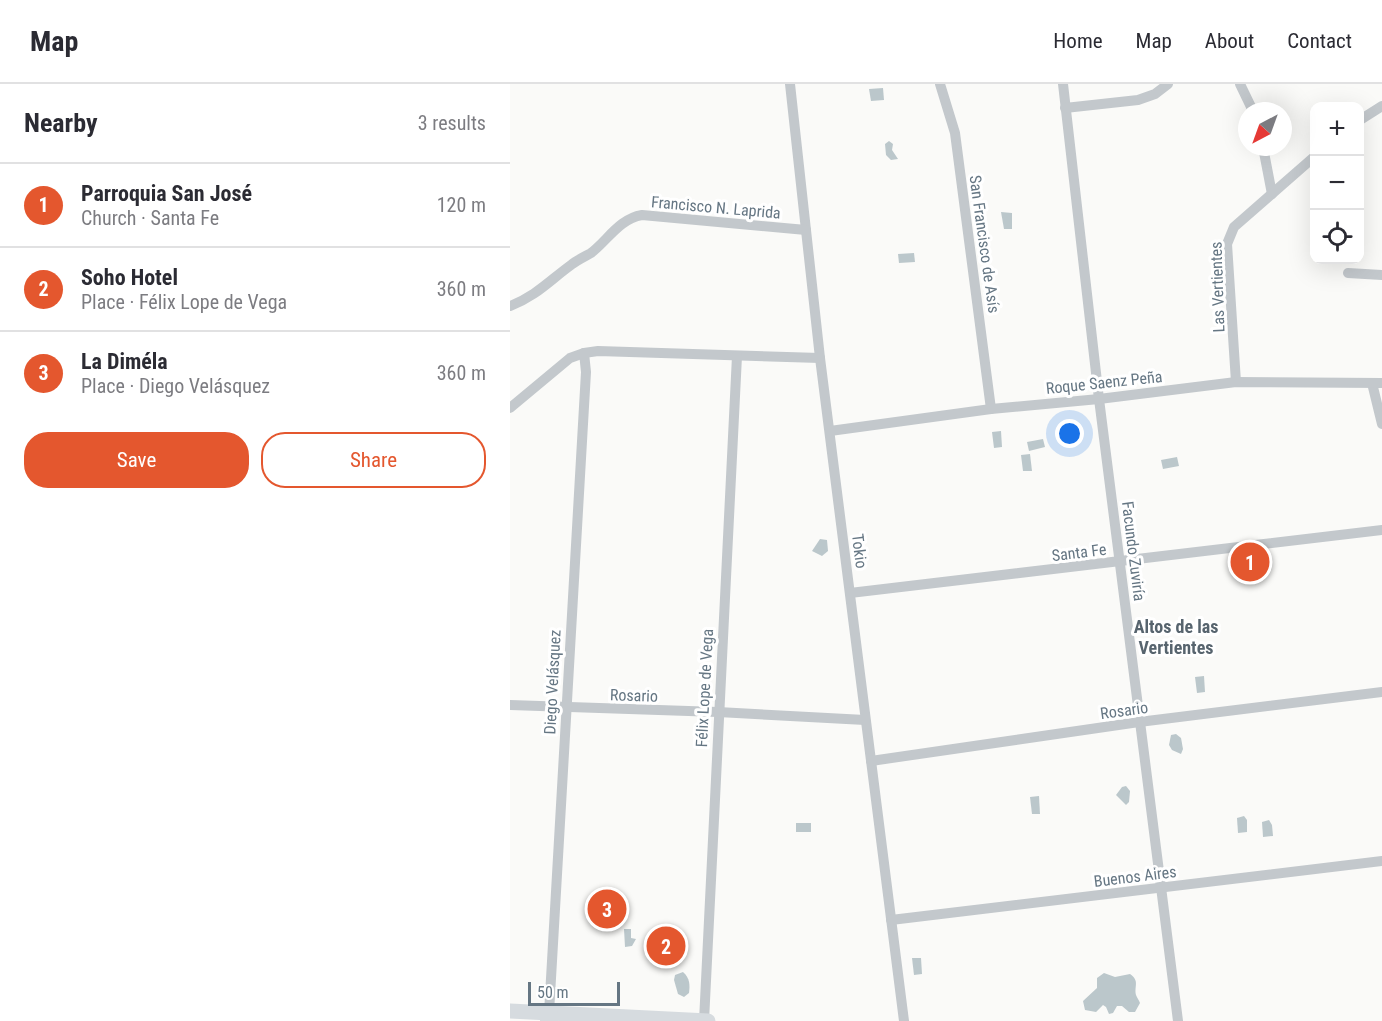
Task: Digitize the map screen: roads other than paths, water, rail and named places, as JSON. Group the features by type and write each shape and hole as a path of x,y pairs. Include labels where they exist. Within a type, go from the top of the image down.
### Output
{"main road":[{"path":"510,1011 549,1017 706,1021"}],"street":[{"name":"Tokio","path":"790,84 820,358 904,1021"},
{"name":"San Francisco de Asís","path":"940,84 955,133 991,409"},
{"name":"Facundo Zuviría","path":"1063,84 1099,399 1178,1021"},
{"path":"1065,108 1138,100 1155,94 1168,84"},
{"path":"1240,84 1249,102"},
{"path":"1364,117 1382,106"},
{"path":"1265,156 1272,194"},
{"name":"Las Vertientes","path":"1236,382 1227,244 1234,227 1310,161"},
{"name":"Francisco N. Laprida","path":"510,306 535,295 574,262 591,253 621,224 632,217 642,215 806,230"},
{"path":"1348,273 1382,274"},
{"path":"510,408 570,358 584,353 598,351 820,358"},
{"name":"Diego Velásquez","path":"549,1017 586,372 584,353"},
{"name":"Félix Lope de Vega","path":"706,1021 718,712 736,356"},
{"name":"Roque Saenz Peña","path":"830,431 991,409 1099,399 1236,382 1377,383"},
{"path":"1377,383 1382,424"},
{"name":"Santa Fe","path":"850,593 1382,530"},
{"name":"Rosario","path":"871,761 1139,722 1382,692"},
{"name":"Rosario","path":"510,705 865,720"},
{"name":"Buenos Aires","path":"891,920 1382,861"}],"place":[{"name":"Parroquia San José","path":"1250,562"},
{"name":"La Diméla","path":"607,909"},
{"name":"Soho Hotel","path":"666,946"}],"district":[{"name":"Altos de las Vertientes","path":"1176,637"}]}
